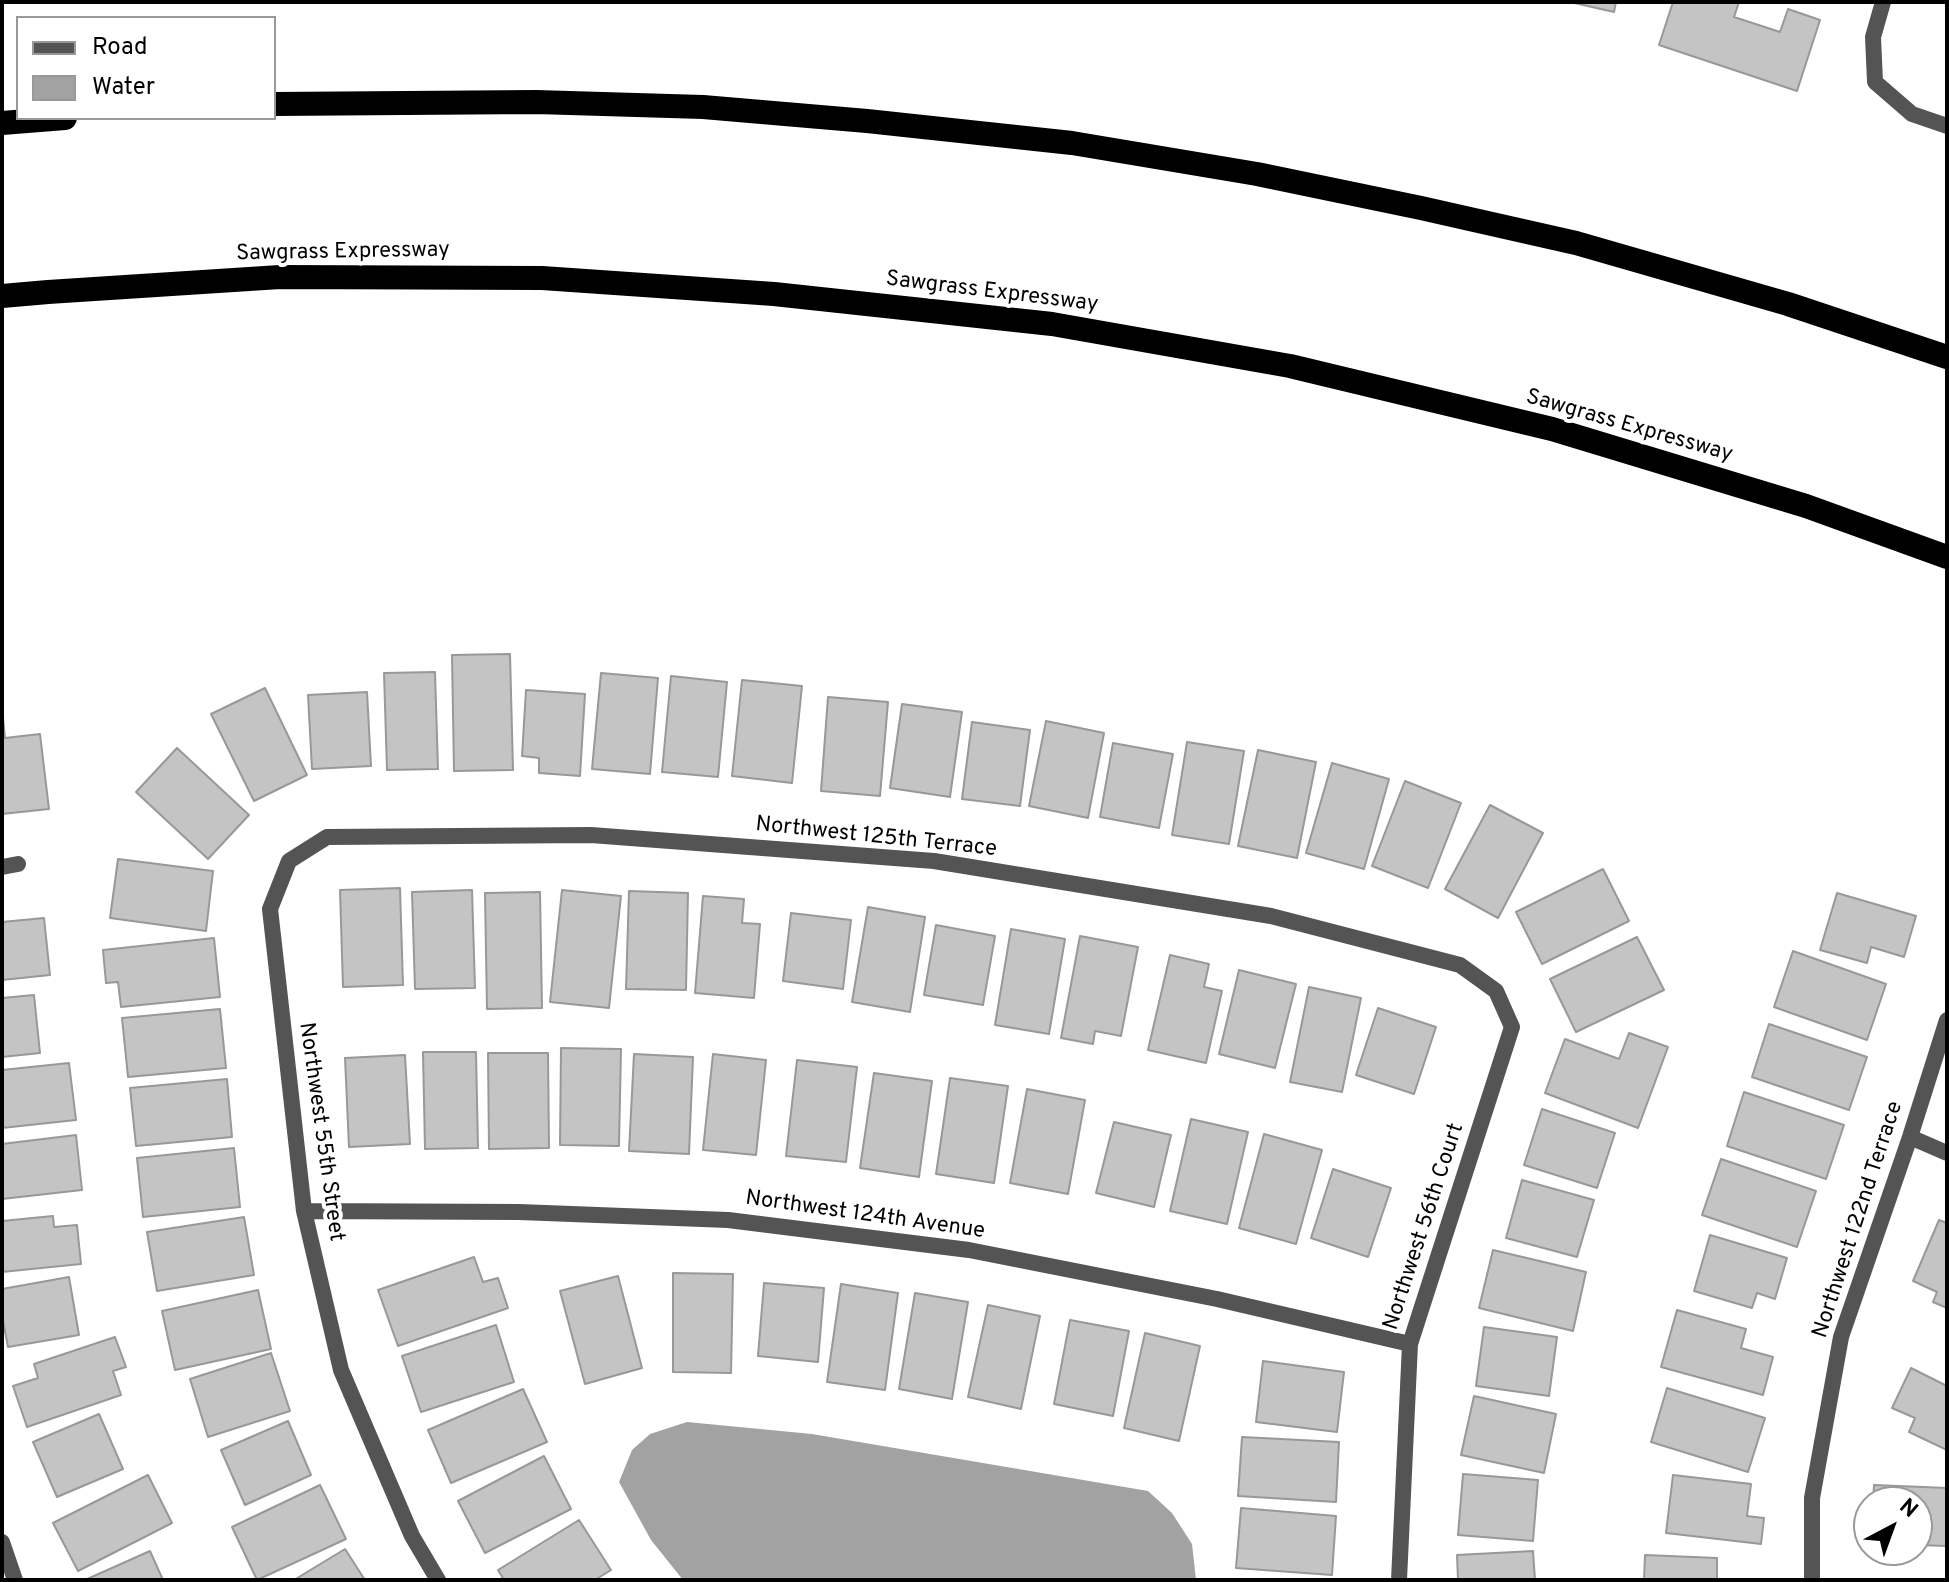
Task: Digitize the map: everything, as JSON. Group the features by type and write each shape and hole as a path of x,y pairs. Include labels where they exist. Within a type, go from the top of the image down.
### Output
{"highway":[{"path":"276,104 536,102 703,107 1072,143 1257,174 1576,243 1788,304 1947,357"},
{"path":"2,123 40,120"},
{"name":"Sawgrass Expressway","path":"2,296 280,277 542,278 774,294 1052,324 1290,366 1552,429 1806,506 1947,557"}],"street":[{"path":"1883,2 1873,37 1875,82 1912,114 1947,126"},
{"name":"Northwest 125th Terrace","path":"289,861 327,837 591,835 934,861 1271,916 1460,965 1496,991"},
{"name":"Northwest 55th Street","path":"289,861 270,909 304,1211 341,1370 412,1536 438,1580"},
{"name":"Northwest 56th Court","path":"1399,1580 1410,1344 1512,1027 1496,991"},
{"name":"Northwest 122nd Terrace","path":"1812,1580 1812,1498 1841,1337 1947,1020"},
{"path":"1910,1137 1947,1153"},
{"name":"Northwest 124th Avenue","path":"304,1211 519,1212 728,1220 969,1250 1217,1299 1410,1344"},
{"path":"2,1542 15,1580"}],"water":[{"path":"687,1422 812,1434 1148,1491 1172,1513 1192,1544 1196,1580 683,1580 651,1540 619,1482 632,1450 650,1434"}],"building":[{"path":"1570,2 1616,2 1614,12"},
{"path":"1673,2 1739,2 1734,17 1780,32 1788,9 1820,20 1797,91 1659,45"},
{"path":"510,654 513,770 454,771 452,655"},
{"path":"435,672 438,769 387,770 384,673"},
{"path":"601,673 658,678 650,774 592,769"},
{"path":"671,676 727,682 718,777 662,772"},
{"path":"742,680 802,686 792,783 732,776"},
{"path":"265,688 307,775 254,801 211,714"},
{"path":"526,690 585,694 580,776 539,773 539,758 522,756"},
{"path":"367,692 371,766 312,769 308,695"},
{"path":"828,697 888,702 880,796 821,791"},
{"path":"902,704 962,712 950,797 890,788"},
{"path":"2,707 5,738 40,734 49,809 2,814"},
{"path":"1046,721 1104,733 1088,818 1029,806"},
{"path":"972,722 1030,730 1020,806 962,799"},
{"path":"1187,742 1244,751 1229,844 1172,835"},
{"path":"1113,743 1173,754 1159,828 1100,817"},
{"path":"177,748 249,815 208,859 136,792"},
{"path":"1258,750 1316,762 1297,858 1238,846"},
{"path":"1332,763 1389,779 1364,869 1306,853"},
{"path":"1405,781 1461,803 1428,888 1372,866"},
{"path":"1490,805 1543,833 1498,918 1445,889"},
{"path":"118,859 213,871 206,931 110,918"},
{"path":"1603,869 1629,921 1542,964 1516,912"},
{"path":"400,888 403,985 343,987 340,890"},
{"path":"472,890 475,988 415,989 412,892"},
{"path":"562,890 621,896 609,1008 550,1002"},
{"path":"629,891 688,893 686,990 626,989"},
{"path":"540,892 542,1008 487,1009 485,893"},
{"path":"1837,893 1916,916 1904,957 1871,947 1867,963 1820,950"},
{"path":"703,896 744,899 742,923 760,924 754,998 695,993"},
{"path":"868,907 925,917 910,1012 852,1002"},
{"path":"791,913 851,920 843,989 783,981"},
{"path":"44,918 50,975 2,980 2,922"},
{"path":"936,925 995,936 983,1005 924,995"},
{"path":"1011,929 1065,939 1049,1034 995,1025"},
{"path":"1080,936 1138,947 1121,1036 1095,1031 1093,1044 1061,1038"},
{"path":"1637,937 1664,990 1576,1032 1550,979"},
{"path":"214,938 220,997 121,1007 118,982 106,983 103,950"},
{"path":"1793,951 1886,984 1867,1040 1774,1007"},
{"path":"1170,955 1209,964 1204,987 1222,991 1206,1063 1148,1050"},
{"path":"1239,970 1296,984 1275,1068 1219,1054"},
{"path":"1309,987 1361,998 1342,1092 1290,1082"},
{"path":"34,995 40,1053 2,1057 2,998"},
{"path":"1378,1008 1436,1027 1414,1094 1356,1075"},
{"path":"220,1009 226,1068 128,1077 122,1018"},
{"path":"1769,1024 1867,1057 1849,1110 1752,1077"},
{"path":"1629,1033 1668,1047 1638,1128 1545,1093 1565,1039 1619,1059"},
{"path":"561,1048 621,1049 619,1146 560,1145"},
{"path":"423,1052 476,1052 478,1148 425,1149"},
{"path":"488,1053 548,1053 549,1148 489,1149"},
{"path":"634,1054 693,1057 689,1154 629,1151"},
{"path":"713,1054 766,1060 756,1155 703,1150"},
{"path":"405,1055 410,1144 349,1147 345,1058"},
{"path":"797,1060 857,1067 846,1162 786,1156"},
{"path":"69,1063 76,1120 2,1128 2,1070"},
{"path":"874,1073 932,1081 919,1177 860,1168"},
{"path":"950,1078 1008,1086 994,1183 936,1174"},
{"path":"227,1079 232,1137 136,1146 130,1088"},
{"path":"1027,1089 1085,1100 1068,1194 1010,1183"},
{"path":"1744,1092 1844,1125 1826,1179 1727,1146"},
{"path":"1542,1109 1615,1133 1597,1188 1524,1165"},
{"path":"1191,1119 1248,1132 1227,1224 1170,1211"},
{"path":"1114,1122 1171,1135 1154,1207 1096,1193"},
{"path":"1264,1134 1322,1150 1296,1244 1239,1228"},
{"path":"76,1135 82,1190 2,1199 2,1144"},
{"path":"234,1148 240,1207 143,1217 137,1158"},
{"path":"1721,1159 1816,1191 1797,1247 1702,1215"},
{"path":"1333,1169 1391,1188 1368,1257 1311,1238"},
{"path":"1522,1180 1594,1200 1577,1257 1506,1238"},
{"path":"53,1216 54,1227 77,1225 81,1264 2,1272 2,1221"},
{"path":"244,1217 254,1275 157,1291 147,1232"},
{"path":"1939,1220 1947,1223 1947,1308 1933,1302 1937,1292 1913,1281"},
{"path":"1710,1235 1787,1258 1775,1299 1757,1293 1752,1308 1694,1291"},
{"path":"1493,1250 1586,1272 1573,1331 1479,1308"},
{"path":"474,1257 483,1282 498,1278 508,1308 398,1346 378,1290"},
{"path":"673,1273 733,1274 731,1373 673,1372"},
{"path":"618,1276 642,1368 585,1384 560,1291"},
{"path":"69,1277 79,1335 8,1347 2,1316 2,1289"},
{"path":"764,1283 824,1288 818,1362 758,1356"},
{"path":"841,1284 898,1293 885,1390 827,1382"},
{"path":"258,1290 271,1349 175,1370 162,1311"},
{"path":"915,1293 968,1302 952,1399 899,1389"},
{"path":"988,1305 1040,1316 1021,1409 968,1397"},
{"path":"1677,1310 1746,1329 1741,1348 1773,1357 1763,1395 1661,1367"},
{"path":"1070,1320 1129,1331 1113,1416 1054,1404"},
{"path":"496,1325 514,1382 421,1412 402,1356"},
{"path":"1484,1327 1557,1337 1549,1396 1476,1386"},
{"path":"1145,1333 1200,1346 1179,1441 1124,1428"},
{"path":"115,1337 126,1367 113,1371 121,1395 27,1427 13,1386 38,1378 34,1364"},
{"path":"271,1353 290,1411 208,1437 190,1379"},
{"path":"1263,1361 1344,1372 1337,1432 1256,1422"},
{"path":"1911,1368 1947,1386 1947,1450 1909,1432 1915,1418 1892,1408"},
{"path":"1667,1388 1765,1418 1748,1472 1651,1442"},
{"path":"523,1389 547,1442 451,1483 428,1430"},
{"path":"1474,1396 1556,1414 1544,1473 1461,1455"},
{"path":"99,1414 123,1469 57,1497 33,1442"},
{"path":"288,1421 311,1475 245,1505 221,1450"},
{"path":"1242,1437 1339,1442 1336,1502 1238,1496"},
{"path":"544,1456 571,1509 485,1553 458,1501"},
{"path":"1463,1474 1538,1480 1533,1541 1458,1535"},
{"path":"148,1475 172,1523 78,1571 53,1523"},
{"path":"1673,1475 1751,1484 1747,1516 1764,1518 1761,1544 1666,1533"},
{"path":"320,1485 346,1539 257,1580 232,1527"},
{"path":"1933,1487 1947,1488 1947,1546 1933,1546"},
{"path":"1241,1508 1336,1516 1332,1575 1236,1568"},
{"path":"579,1520 611,1570 595,1580 504,1580 498,1570"},
{"path":"345,1549 365,1580 294,1580"},
{"path":"150,1551 163,1580 85,1580"},
{"path":"1533,1551 1535,1580 1458,1580 1457,1555"},
{"path":"1645,1555 1717,1558 1717,1579 1746,1580 1644,1580"}]}
